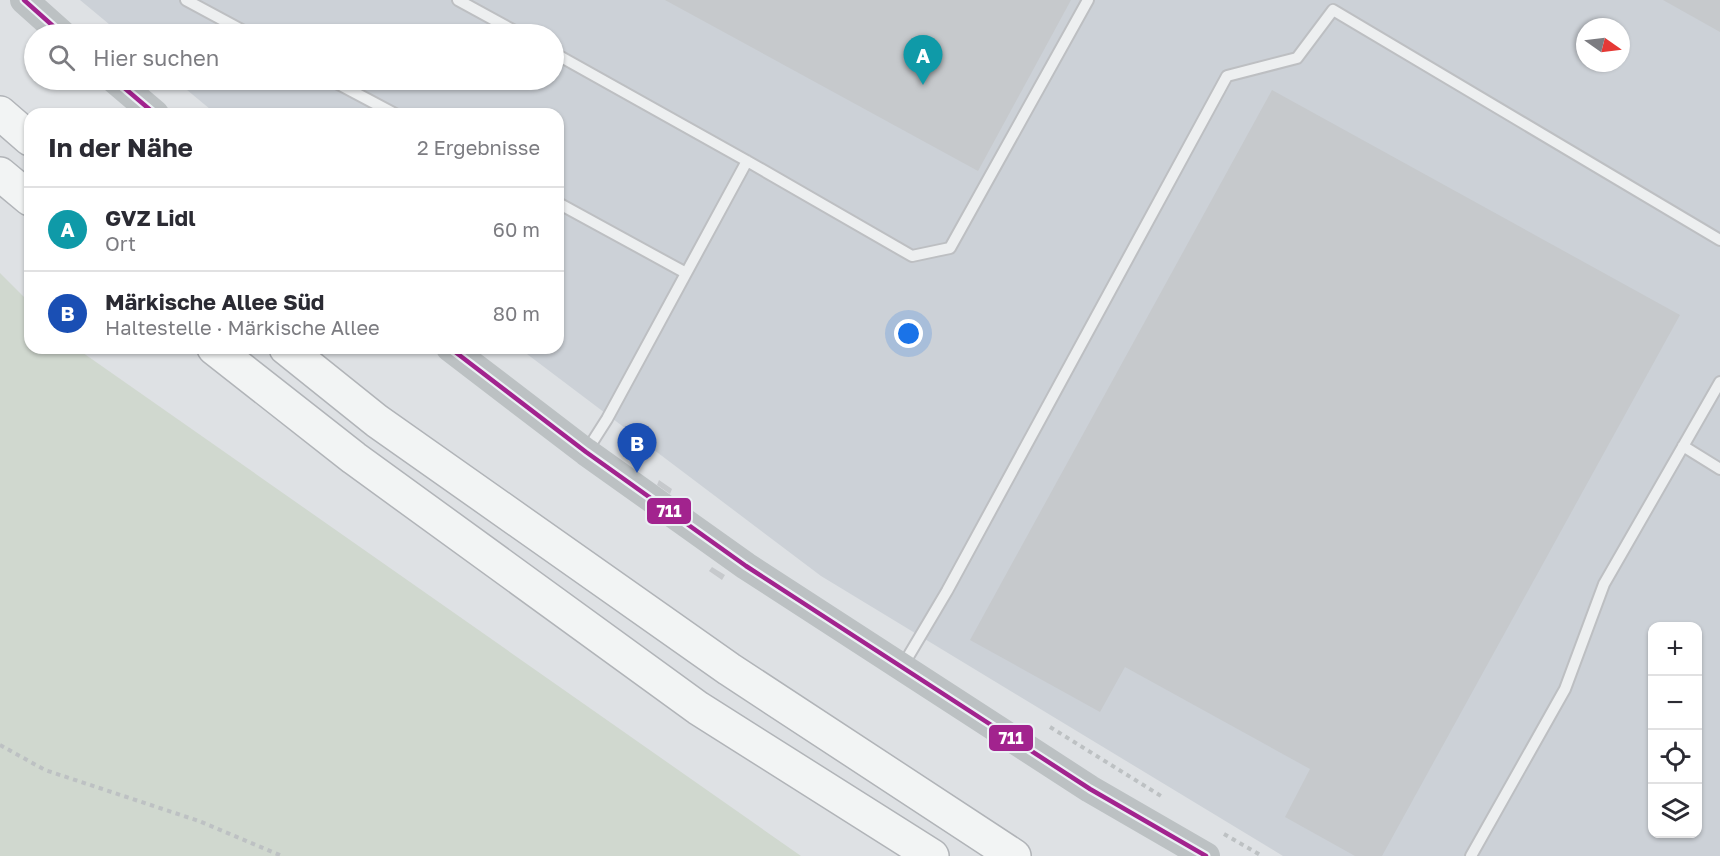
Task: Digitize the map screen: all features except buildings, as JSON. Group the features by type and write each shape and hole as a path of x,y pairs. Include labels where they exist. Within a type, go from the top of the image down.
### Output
{"highway":[{"path":"0,113 24,134"},
{"path":"0,174 24,194"},
{"path":"222,354 354,458 698,708 932,856"},
{"path":"293,354 377,421 729,669 1014,856"}],"street":[{"path":"24,0 51,24"},
{"path":"127,90 148,108"},
{"path":"458,354 586,452 746,566 1090,789 1206,856"}],"lane":[{"path":"186,0 230,24"},
{"path":"458,0 502,24"},
{"path":"564,59 912,256 950,248 1088,0"},
{"path":"902,667 947,591 1227,76 1297,58 1336,5 1720,240"},
{"path":"350,90 383,108"},
{"path":"586,452 607,419 747,161"},
{"path":"564,206 686,273"},
{"path":"1471,856 1565,689 1604,584 1720,384"},
{"path":"1683,446 1720,469"}],"path":[{"path":"1041,722 1170,801"},
{"path":"0,745 45,770 199,821 282,856"},
{"path":"1219,831 1262,856"}],"shaded area":[{"path":"80,0 1720,0 1720,856 1283,856 821,576 527,354 564,354 564,108 209,108 187,90 564,90 564,24 109,24"},
{"path":"0,273 24,297 24,354 85,354 801,856 0,856"}],"transit line":[{"name":"711","path":"24,0 51,24"},
{"name":"711","path":"127,90 148,108"},
{"name":"711","path":"458,354 586,452 746,566 1090,789 1206,856"}],"place":[{"name":"GVZ Lidl","path":"923,85"},
{"name":"Märkische Allee Süd","path":"637,473"}]}
